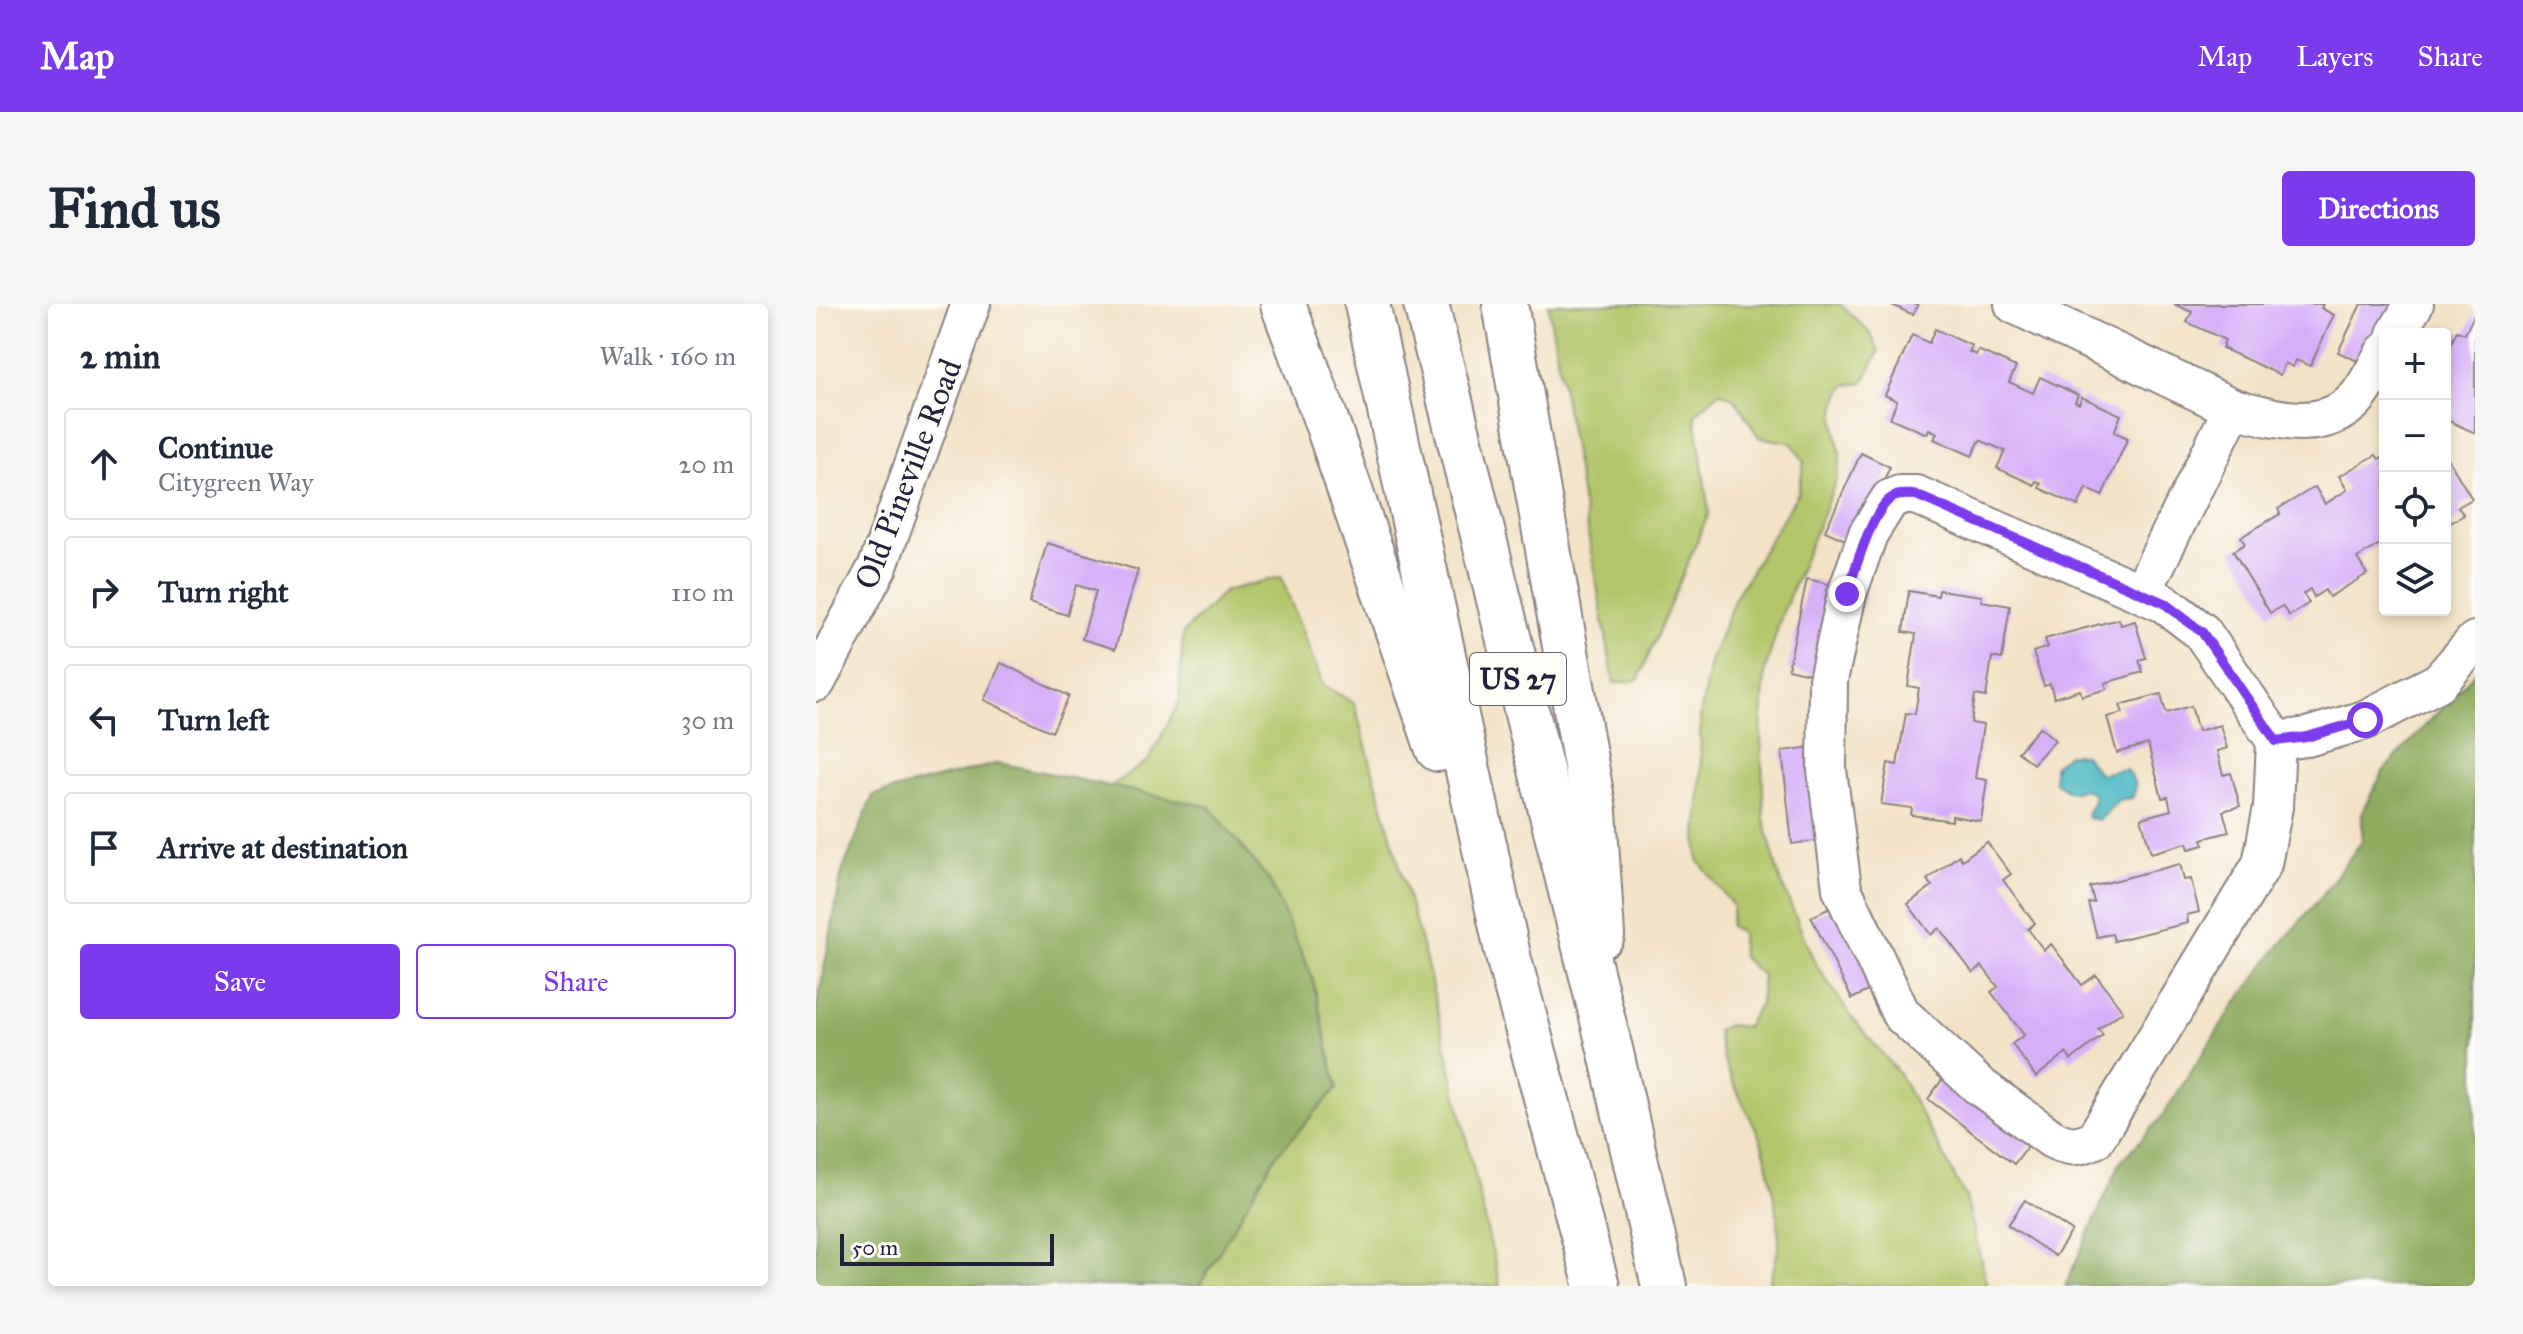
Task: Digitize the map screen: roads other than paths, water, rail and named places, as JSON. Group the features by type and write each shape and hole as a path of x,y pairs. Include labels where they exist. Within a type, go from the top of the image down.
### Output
{"highway":[{"path":"1283,304 1391,607 1509,960"},
{"name":"US 27","path":"1367,304 1509,960 1597,1286"},
{"name":"US 27","path":"1426,304 1611,1053 1664,1286"},
{"path":"1505,304 1594,811 1611,1053"}],"street":[{"name":"Old Pineville Road","path":"816,682 878,566 971,304"},
{"path":"2014,304 2233,408 2293,423 2327,419 2355,400 2379,362"},
{"path":"2400,328 2414,304"},
{"path":"2142,592 2233,408"},
{"path":"1900,495 1916,495 2142,592 2164,603 2202,632 2276,741 2273,807 2262,864 2095,1139 2078,1147 2052,1139 1978,1085 1901,1014 1842,889 1827,770 1828,680 1847,594 1868,534 1890,499 1900,495"},
{"path":"2276,741 2307,737 2365,720 2439,682 2475,641"}],"water":[{"path":"2068,754 2084,755 2100,774 2125,769 2134,782 2132,798 2118,800 2100,820 2088,818 2094,801 2093,792 2082,789 2070,792 2054,782 2054,766"}]}
